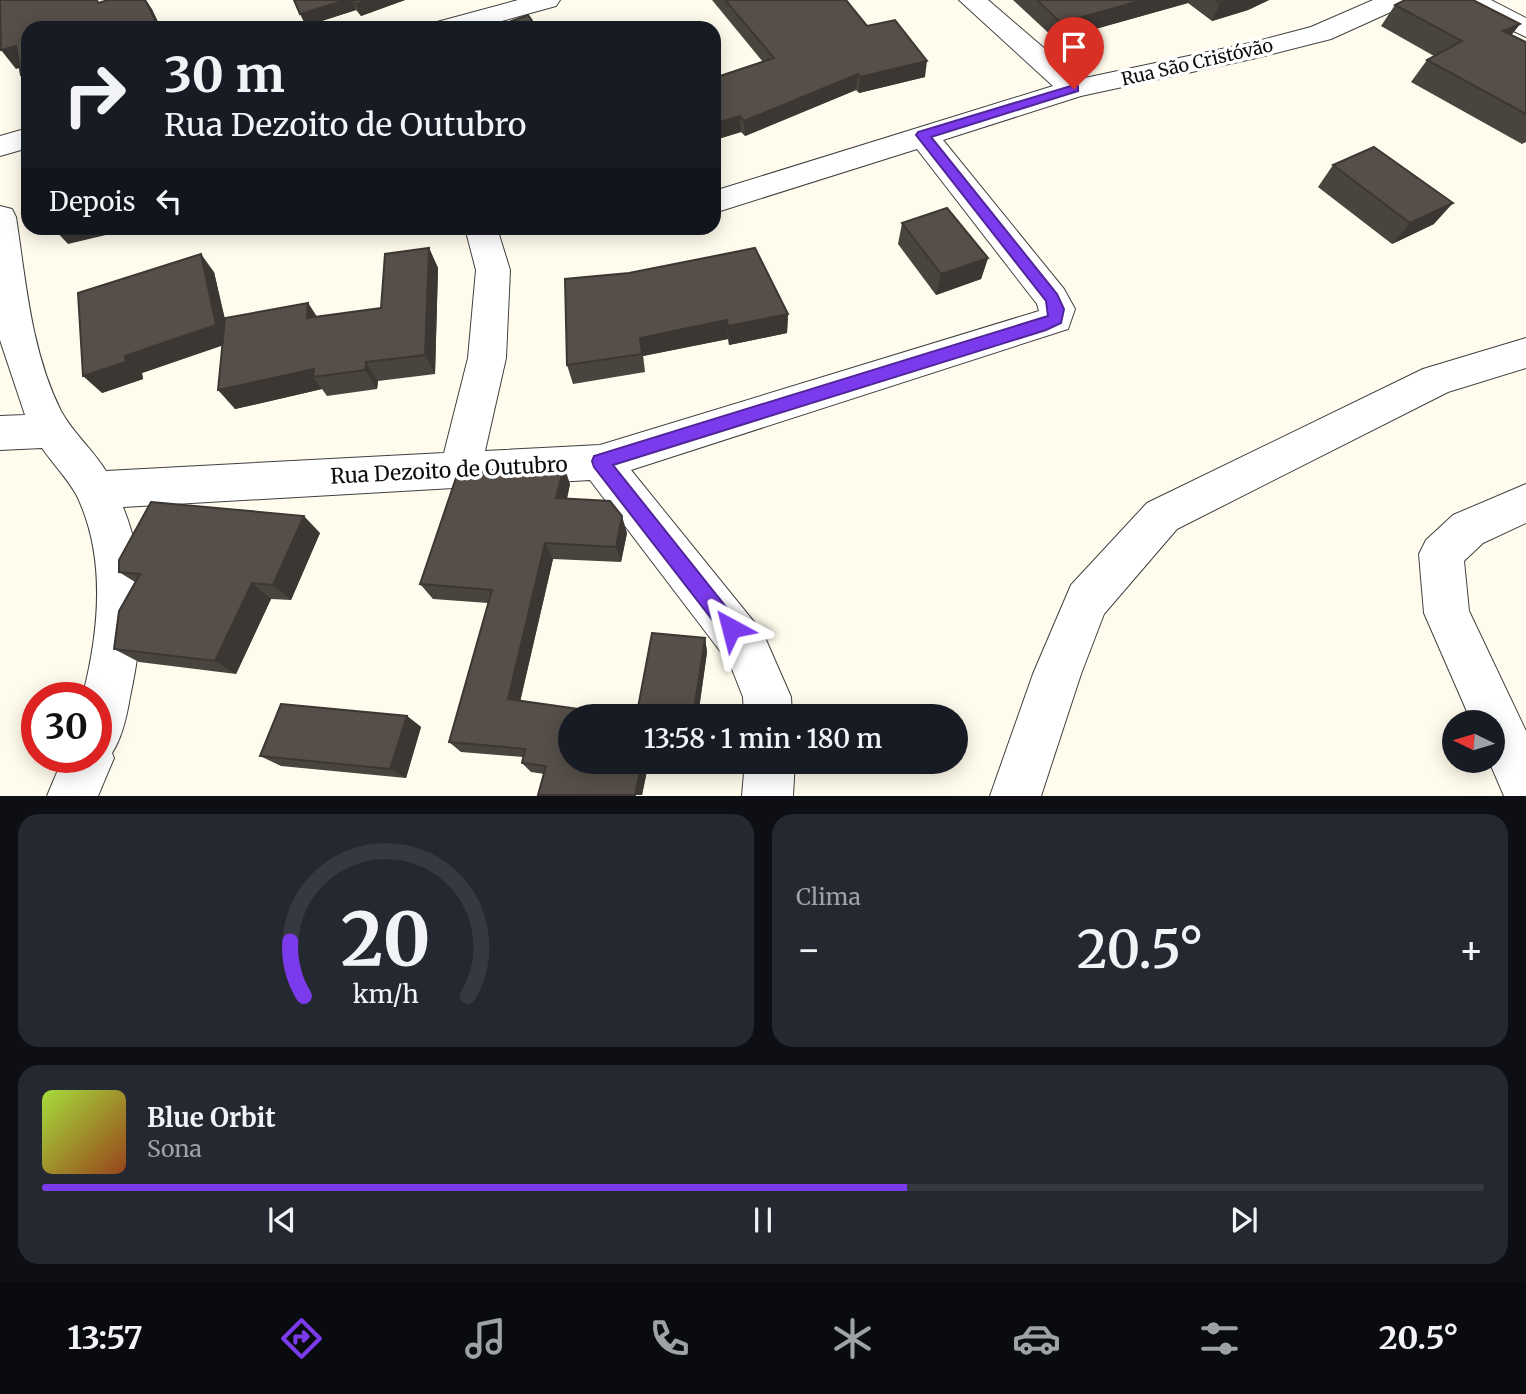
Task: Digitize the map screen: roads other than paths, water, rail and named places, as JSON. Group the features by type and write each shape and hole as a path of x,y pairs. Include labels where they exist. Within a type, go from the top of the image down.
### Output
{"street":[{"path":"471,21 547,0"},
{"path":"972,0 1074,89"},
{"name":"Rua São Cristóvão","path":"721,200 1074,89 1252,51 1321,33 1395,0"},
{"path":"1471,0 1526,29"},
{"name":"Rua Dezoito de Outubro","path":"96,490 600,461 1055,319 1057,309 1052,298 923,135"},
{"path":"0,146 21,140"},
{"path":"0,217 19,349 33,390 52,431 96,490 120,569 121,620 112,682"},
{"path":"460,470 486,358 493,270 483,235"},
{"path":"1015,796 1057,674 1087,600 1162,516 1436,380 1526,353"},
{"path":"0,433 52,431"},
{"path":"600,461 747,649 767,696 767,704"},
{"path":"1526,503 1468,529 1441,554 1447,613 1526,787"},
{"path":"72,796 82,773"},
{"path":"767,796 769,774"}]}
